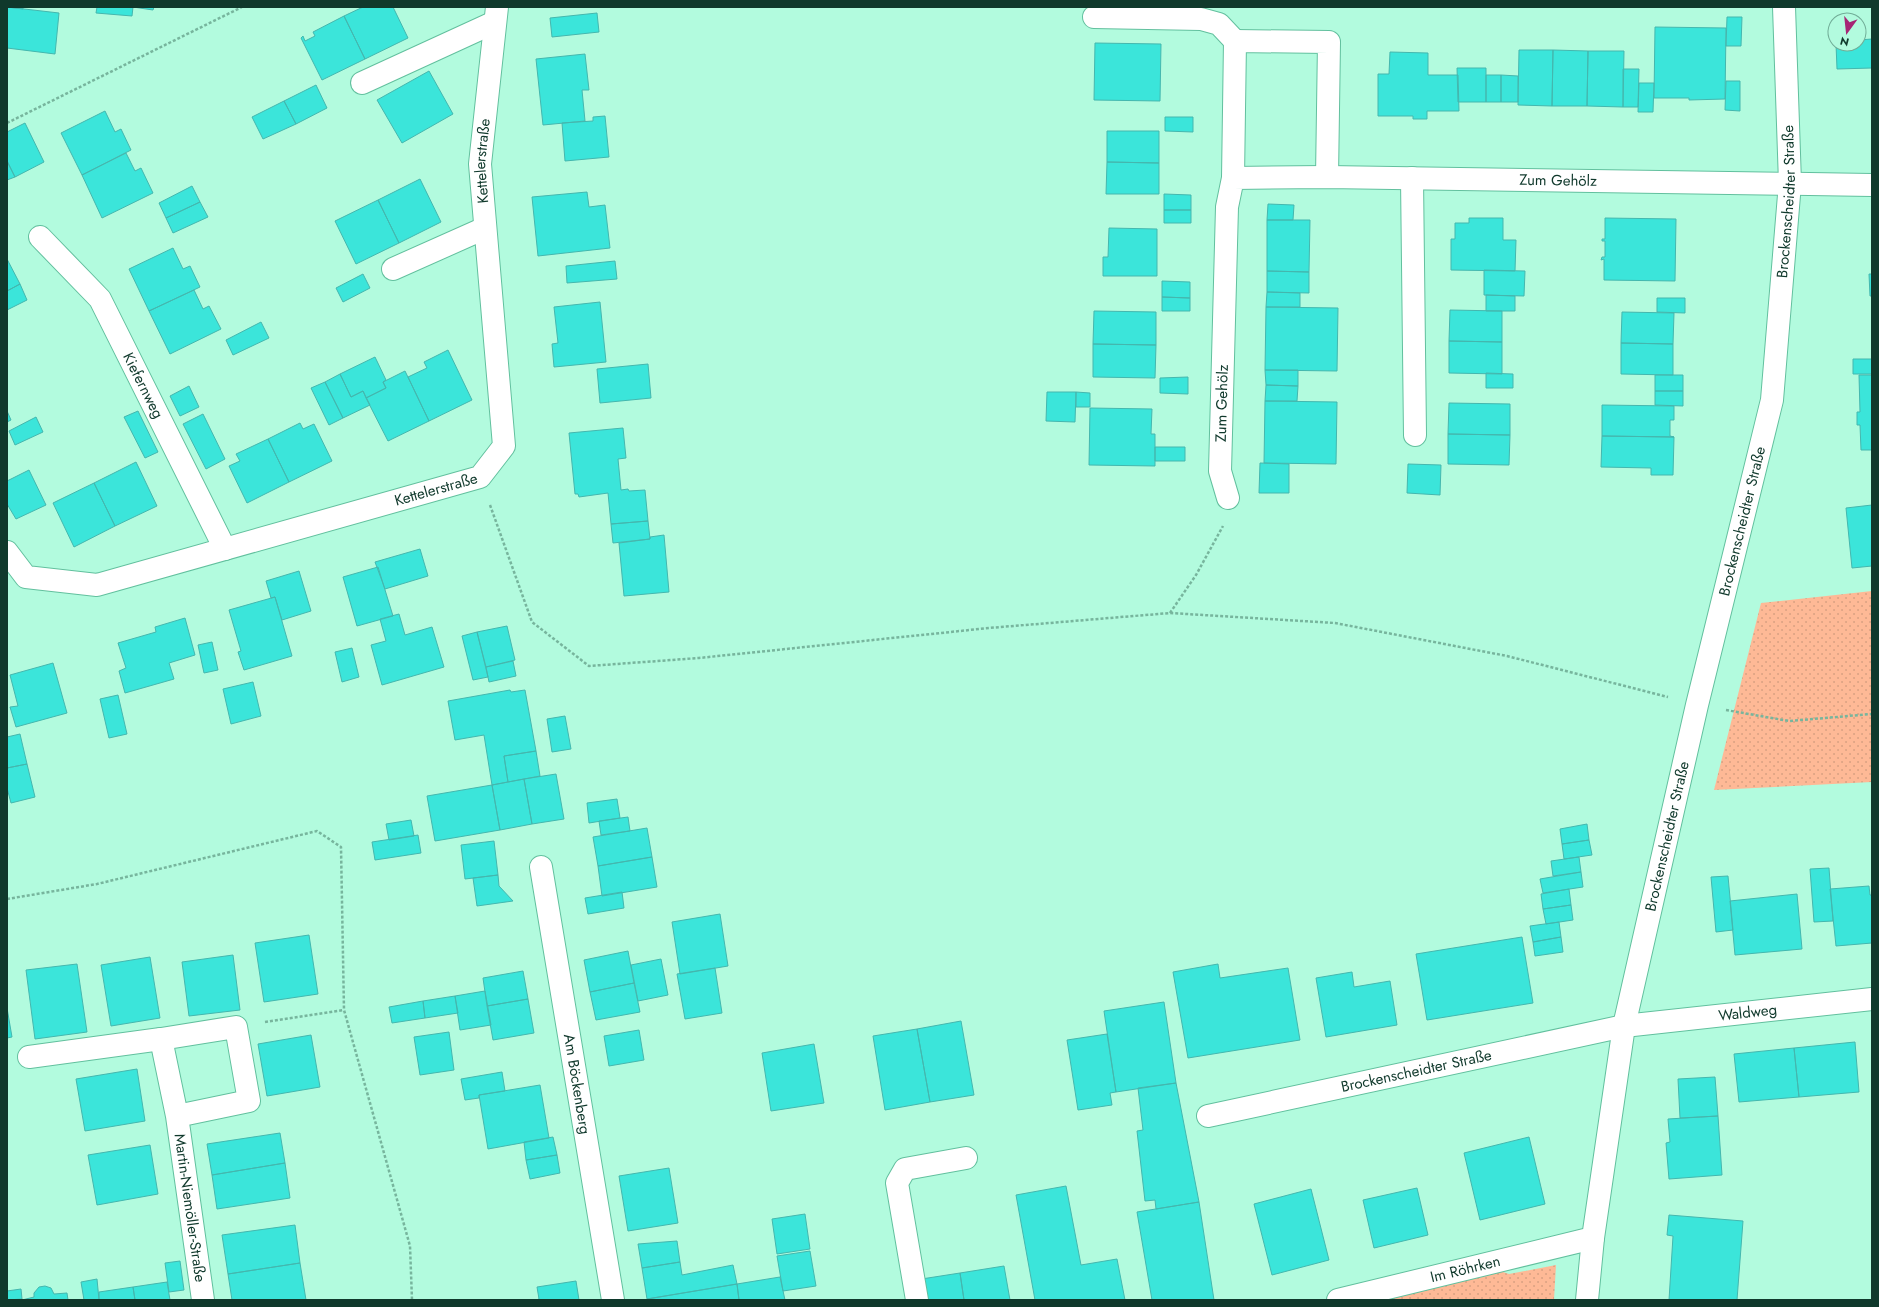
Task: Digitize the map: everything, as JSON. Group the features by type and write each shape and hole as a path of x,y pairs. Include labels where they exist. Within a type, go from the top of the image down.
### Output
{"street":[{"name":"Brockenscheidter Straße","path":"1587,1300 1593,1238 1624,1026 1697,705 1772,400 1790,183 1784,7"},
{"path":"362,83 496,14"},
{"name":"Kettelerstraße","path":"7,552 16,580 97,586 480,477 504,446 480,164 496,14"},
{"path":"1094,17 1201,19 1219,24 1235,41 1329,42 1327,177"},
{"name":"Zum Gehölz","path":"1228,498 1220,471 1227,207 1233,178 1235,41"},
{"name":"Zum Gehölz","path":"1233,178 1327,177 1872,185"},
{"path":"1412,178 1415,435"},
{"path":"394,269 486,228"},
{"name":"Kiefernweg","path":"40,237 100,299 225,550"},
{"name":"Am Böckenberg","path":"541,867 613,1300"},
{"name":"Waldweg","path":"1624,1026 1872,999"},
{"name":"Brockenscheidter Straße","path":"1208,1116 1624,1026"},
{"path":"29,1057 236,1027"},
{"name":"Martin-Niemöller-Straße","path":"177,1116 249,1101 236,1027"},
{"name":"Martin-Niemöller-Straße","path":"161,1039 177,1116 203,1300"},
{"path":"917,1300 897,1183 904,1169 966,1158"},
{"name":"Im Röhrken","path":"1338,1300 1593,1238"}],"path":[{"path":"7,123 242,7"},
{"path":"480,477 532,622 589,666 699,658 989,628 1170,613 1335,623 1506,656 1697,705 1789,721 1872,714"},
{"path":"1170,613 1196,575 1225,523 1228,498"},
{"path":"7,898 97,884 317,831 341,847 344,1010 410,1246 412,1300"},
{"path":"236,1027 344,1010"}],"shaded area":[{"path":"1872,591 1872,782 1714,790 1761,603"},
{"path":"1556,1265 1554,1300 1375,1300 1494,1269 1509,1274"}],"building":[{"path":"7,7 23,7 23,9"},
{"path":"7,7 59,13 55,54 7,48"},
{"path":"97,7 133,7 132,16 96,13"},
{"path":"133,7 154,7 153,10"},
{"path":"363,7 393,7 408,38 365,59 344,16"},
{"path":"597,13 599,32 552,37 550,18"},
{"path":"344,16 365,59 322,80 301,38 303,36 305,41 315,36 313,32"},
{"path":"1727,17 1742,17 1741,46 1726,46"},
{"path":"1655,27 1726,28 1725,99 1689,100 1689,98 1654,98"},
{"path":"1867,39 1872,39 1872,68 1837,69 1836,52 1867,52"},
{"path":"1095,43 1161,44 1160,101 1094,100"},
{"path":"1519,50 1553,50 1552,106 1518,105"},
{"path":"1553,50 1588,51 1587,106 1552,106"},
{"path":"1588,51 1624,51 1623,107 1587,106"},
{"path":"1390,52 1428,53 1428,75 1458,75 1459,111 1427,111 1427,119 1413,119 1413,116 1378,116 1378,74 1389,74"},
{"path":"585,54 589,90 582,90 585,121 543,125 536,59"},
{"path":"1457,68 1486,68 1486,102 1458,102"},
{"path":"1623,69 1639,69 1638,107 1623,107"},
{"path":"429,71 453,114 402,143 377,100"},
{"path":"1486,75 1501,75 1501,102 1486,102"},
{"path":"1501,75 1518,76 1518,102 1501,102"},
{"path":"1726,81 1740,81 1740,111 1725,110"},
{"path":"1639,83 1654,83 1653,112 1638,112"},
{"path":"316,85 327,108 296,124 284,101"},
{"path":"284,101 296,124 263,139 252,117"},
{"path":"105,111 115,132 121,129 131,150 82,175 61,133"},
{"path":"605,116 609,157 565,161 562,123 593,121 593,117"},
{"path":"1165,117 1193,117 1193,132 1165,131"},
{"path":"25,123 44,162 15,177 7,161 7,132"},
{"path":"1107,131 1159,131 1159,163 1107,162"},
{"path":"126,153 135,171 141,168 153,193 102,218 82,175"},
{"path":"7,161 15,177 7,180"},
{"path":"1107,162 1159,163 1159,194 1106,194"},
{"path":"420,179 441,222 399,243 378,200"},
{"path":"192,186 200,202 166,218 159,203"},
{"path":"587,192 589,207 605,205 610,248 538,256 532,197"},
{"path":"1164,194 1191,195 1191,210 1164,210"},
{"path":"378,200 399,243 356,264 335,221"},
{"path":"200,202 208,217 173,233 166,218"},
{"path":"1268,204 1294,205 1293,220 1267,220"},
{"path":"1164,210 1191,210 1191,223 1164,223"},
{"path":"1469,218 1503,218 1503,240 1516,240 1515,271 1451,270 1451,239 1455,239 1455,223 1469,223"},
{"path":"1605,218 1676,219 1675,281 1604,280 1604,259 1601,260 1602,257 1605,257 1605,241 1602,241 1602,239 1605,239"},
{"path":"1267,220 1310,220 1309,272 1267,271"},
{"path":"1109,228 1157,229 1157,276 1103,276 1103,257 1108,257"},
{"path":"173,248 183,269 190,266 200,287 149,311 129,269"},
{"path":"7,259 20,284 7,291"},
{"path":"615,261 617,279 567,283 566,266"},
{"path":"1484,270 1525,271 1524,296 1484,295"},
{"path":"1267,271 1309,272 1309,293 1267,292"},
{"path":"363,274 370,288 343,302 336,288"},
{"path":"1869,274 1872,274 1872,296 1870,296"},
{"path":"1162,281 1190,282 1190,298 1162,297"},
{"path":"20,284 27,300 7,310 7,291"},
{"path":"194,290 203,309 209,306 221,329 170,354 149,311"},
{"path":"1267,292 1300,293 1300,307 1266,307"},
{"path":"1486,295 1515,296 1515,311 1486,311"},
{"path":"1162,297 1190,298 1190,311 1162,311"},
{"path":"1657,298 1685,298 1685,313 1657,312"},
{"path":"600,302 606,362 554,367 552,344 558,343 554,307"},
{"path":"1266,307 1338,308 1337,371 1265,370"},
{"path":"1450,310 1502,311 1502,342 1449,341"},
{"path":"1094,311 1156,312 1156,345 1093,344"},
{"path":"1622,312 1674,313 1673,344 1621,343"},
{"path":"261,322 269,338 233,355 226,340"},
{"path":"1449,341 1502,342 1502,374 1449,373"},
{"path":"1621,343 1673,344 1673,375 1621,374"},
{"path":"1093,344 1156,345 1155,378 1093,377"},
{"path":"448,350 472,400 429,421 408,377 427,368 424,362"},
{"path":"375,357 386,380 383,382 386,388 366,398 363,391 351,397 340,374"},
{"path":"1853,359 1872,359 1872,374 1853,374"},
{"path":"648,364 651,398 600,403 597,369"},
{"path":"1265,370 1298,370 1298,386 1266,385"},
{"path":"405,371 429,421 388,441 366,398 386,388 383,382"},
{"path":"1486,373 1513,374 1513,388 1486,388"},
{"path":"340,374 351,397 363,391 370,405 343,418 325,382"},
{"path":"1655,375 1683,375 1683,391 1655,391"},
{"path":"1859,375 1872,375 1872,450 1861,450 1860,425 1857,425 1857,412 1860,412"},
{"path":"1188,377 1188,394 1160,393 1160,378"},
{"path":"325,382 343,418 329,425 311,388"},
{"path":"1266,385 1298,386 1297,401 1265,401"},
{"path":"189,386 199,407 180,416 170,396"},
{"path":"1655,391 1683,391 1683,406 1655,405"},
{"path":"1047,392 1076,392 1075,422 1046,421"},
{"path":"1076,392 1090,393 1090,407 1076,407"},
{"path":"1265,401 1337,402 1336,464 1264,463"},
{"path":"1449,403 1510,404 1510,435 1448,434"},
{"path":"1602,405 1674,406 1674,420 1670,420 1670,436 1674,437 1602,436"},
{"path":"1090,408 1152,409 1151,434 1155,434 1155,466 1089,465"},
{"path":"7,411 11,420 7,422"},
{"path":"138,411 158,452 145,458 124,417"},
{"path":"203,414 225,459 206,469 183,424"},
{"path":"36,417 43,432 15,445 9,431"},
{"path":"300,423 303,429 314,424 332,461 289,482 268,439"},
{"path":"623,428 626,458 618,459 621,490 645,490 648,521 611,524 608,493 579,497 578,494 575,494 569,433"},
{"path":"1448,434 1510,435 1509,465 1448,464"},
{"path":"1602,436 1674,437 1673,475 1651,475 1651,468 1601,467"},
{"path":"268,439 289,482 247,503 229,466 240,461 236,454"},
{"path":"1155,447 1185,447 1185,461 1155,461"},
{"path":"136,462 157,506 115,526 94,483"},
{"path":"1260,463 1289,464 1289,493 1259,493"},
{"path":"1408,464 1441,465 1440,495 1407,493"},
{"path":"29,470 46,505 16,519 7,504 7,481"},
{"path":"94,483 115,526 74,547 53,503"},
{"path":"1872,505 1872,566 1852,568 1846,508"},
{"path":"648,521 650,539 613,543 611,524"},
{"path":"664,535 669,592 624,596 619,543 650,539 650,537"},
{"path":"420,549 428,576 385,589 375,562"},
{"path":"378,567 393,616 357,626 343,577"},
{"path":"299,571 311,611 282,620 275,597 271,598 266,581"},
{"path":"275,597 292,656 244,670 238,652 241,651 229,610"},
{"path":"399,614 405,635 432,627 444,667 382,685 371,645 386,641 380,619"},
{"path":"185,618 195,655 169,663 174,679 125,693 119,671 126,668 118,643 156,632 155,627"},
{"path":"507,626 515,660 486,667 477,632"},
{"path":"477,632 488,677 473,680 462,636"},
{"path":"212,642 218,670 204,673 198,645"},
{"path":"352,648 359,677 342,682 335,652"},
{"path":"513,661 516,676 489,682 486,667"},
{"path":"53,663 67,713 16,727 10,707 18,706 10,675"},
{"path":"253,682 261,716 231,724 223,689"},
{"path":"510,690 511,692 525,690 536,751 504,756 508,782 492,785 484,735 455,740 448,701"},
{"path":"118,695 127,734 109,738 100,699"},
{"path":"565,716 571,749 552,752 547,719"},
{"path":"20,734 27,764 7,768 7,737"},
{"path":"536,751 540,776 508,782 504,756"},
{"path":"27,764 35,797 11,803 7,788 7,768"},
{"path":"556,774 564,819 532,824 524,779"},
{"path":"524,779 532,824 500,830 492,785"},
{"path":"492,785 500,830 435,841 427,796"},
{"path":"617,799 620,818 589,823 587,803"},
{"path":"628,817 630,831 601,835 599,821"},
{"path":"411,820 414,836 389,840 386,824"},
{"path":"1587,824 1589,840 1562,844 1560,829"},
{"path":"647,828 652,857 598,866 593,837"},
{"path":"418,835 421,853 375,860 372,842"},
{"path":"1589,840 1592,855 1564,859 1562,844"},
{"path":"494,841 498,875 465,879 461,845"},
{"path":"652,857 657,887 602,896 598,866"},
{"path":"1579,857 1581,872 1553,876 1551,861"},
{"path":"1829,868 1833,921 1814,922 1810,869"},
{"path":"1581,872 1583,887 1543,893 1540,879"},
{"path":"498,875 499,886 513,901 477,906 473,878"},
{"path":"1728,876 1733,930 1716,932 1711,877"},
{"path":"1869,886 1870,895 1872,895 1872,943 1836,946 1830,889"},
{"path":"1569,889 1571,905 1543,909 1541,894"},
{"path":"622,892 624,908 588,914 585,898"},
{"path":"1797,894 1802,949 1735,955 1730,901"},
{"path":"1571,905 1573,920 1546,924 1543,909"},
{"path":"720,914 728,966 680,974 672,922"},
{"path":"1559,922 1561,937 1533,942 1530,926"},
{"path":"309,935 318,994 264,1002 255,943"},
{"path":"1522,937 1533,1003 1427,1020 1416,954"},
{"path":"1561,937 1563,952 1535,956 1533,942"},
{"path":"628,951 634,983 590,992 584,960"},
{"path":"233,955 240,1010 189,1016 182,962"},
{"path":"150,957 160,1018 111,1026 101,965"},
{"path":"661,959 668,995 638,1001 631,965"},
{"path":"77,964 87,1032 35,1039 26,970"},
{"path":"1218,964 1220,978 1288,968 1300,1040 1188,1058 1173,972"},
{"path":"715,968 722,1013 685,1019 677,974"},
{"path":"523,971 528,999 487,1006 483,978"},
{"path":"1352,972 1354,987 1390,981 1397,1025 1326,1037 1316,978"},
{"path":"634,983 640,1012 596,1020 590,992"},
{"path":"485,991 491,1025 460,1030 455,996"},
{"path":"455,996 458,1013 425,1018 423,1001"},
{"path":"528,999 534,1033 493,1040 487,1006"},
{"path":"423,1001 425,1018 392,1023 389,1007"},
{"path":"1164,1002 1176,1083 1116,1092 1104,1011"},
{"path":"7,1008 12,1037 7,1038"},
{"path":"961,1021 974,1095 930,1102 917,1029"},
{"path":"917,1029 930,1102 885,1110 873,1036"},
{"path":"639,1030 644,1060 609,1066 604,1036"},
{"path":"449,1032 454,1070 420,1075 414,1037"},
{"path":"1107,1034 1116,1092 1110,1093 1112,1105 1078,1110 1067,1040"},
{"path":"311,1035 320,1087 267,1096 258,1044"},
{"path":"1855,1042 1859,1092 1799,1097 1794,1048"},
{"path":"814,1044 824,1103 771,1111 762,1053"},
{"path":"1794,1048 1799,1097 1739,1102 1734,1054"},
{"path":"137,1069 145,1121 85,1131 76,1079"},
{"path":"502,1072 505,1091 479,1095 479,1098 465,1100 461,1079"},
{"path":"1715,1077 1718,1116 1680,1118 1678,1079"},
{"path":"1176,1083 1199,1202 1156,1209 1155,1200 1145,1201 1137,1131 1143,1130 1138,1088"},
{"path":"540,1085 549,1138 488,1149 479,1095"},
{"path":"1718,1116 1722,1175 1669,1179 1666,1143 1670,1142 1668,1119"},
{"path":"280,1133 285,1163 212,1175 207,1144"},
{"path":"553,1137 557,1155 526,1160 524,1142"},
{"path":"1529,1137 1545,1204 1480,1220 1464,1153"},
{"path":"150,1145 158,1194 97,1205 88,1155"},
{"path":"557,1155 560,1173 530,1179 526,1160"},
{"path":"285,1163 290,1198 217,1209 212,1175"},
{"path":"669,1168 678,1223 628,1231 619,1176"},
{"path":"1066,1186 1081,1265 1117,1259 1125,1300 1035,1300 1016,1195"},
{"path":"1417,1188 1428,1235 1374,1248 1363,1200"},
{"path":"1311,1189 1329,1260 1272,1275 1254,1204"},
{"path":"1199,1202 1214,1300 1152,1300 1137,1212"},
{"path":"805,1214 810,1249 777,1254 772,1219"},
{"path":"1669,1215 1743,1221 1737,1300 1669,1300 1673,1236 1667,1235"},
{"path":"295,1225 300,1263 228,1274 222,1235"},
{"path":"677,1241 680,1262 642,1268 638,1244"},
{"path":"810,1251 816,1286 783,1291 777,1256"},
{"path":"180,1261 184,1290 169,1292 165,1263"},
{"path":"680,1262 682,1275 733,1265 737,1284 647,1299 642,1268"},
{"path":"300,1263 306,1300 232,1300 228,1274"},
{"path":"1004,1266 1010,1300 964,1300 960,1273"},
{"path":"960,1273 964,1300 919,1300 915,1280"},
{"path":"780,1277 785,1300 739,1300 737,1284"},
{"path":"97,1279 99,1300 84,1300 81,1282"},
{"path":"576,1281 579,1300 536,1300 539,1299 537,1287"},
{"path":"167,1282 170,1300 135,1300 133,1287"},
{"path":"737,1284 739,1300 647,1300 647,1299"},
{"path":"45,1286 51,1288 54,1294 67,1293 68,1300 22,1300 34,1297 34,1293 39,1287"},
{"path":"133,1287 135,1300 99,1300 99,1292"},
{"path":"21,1289 22,1299 7,1300 7,1291"}]}
